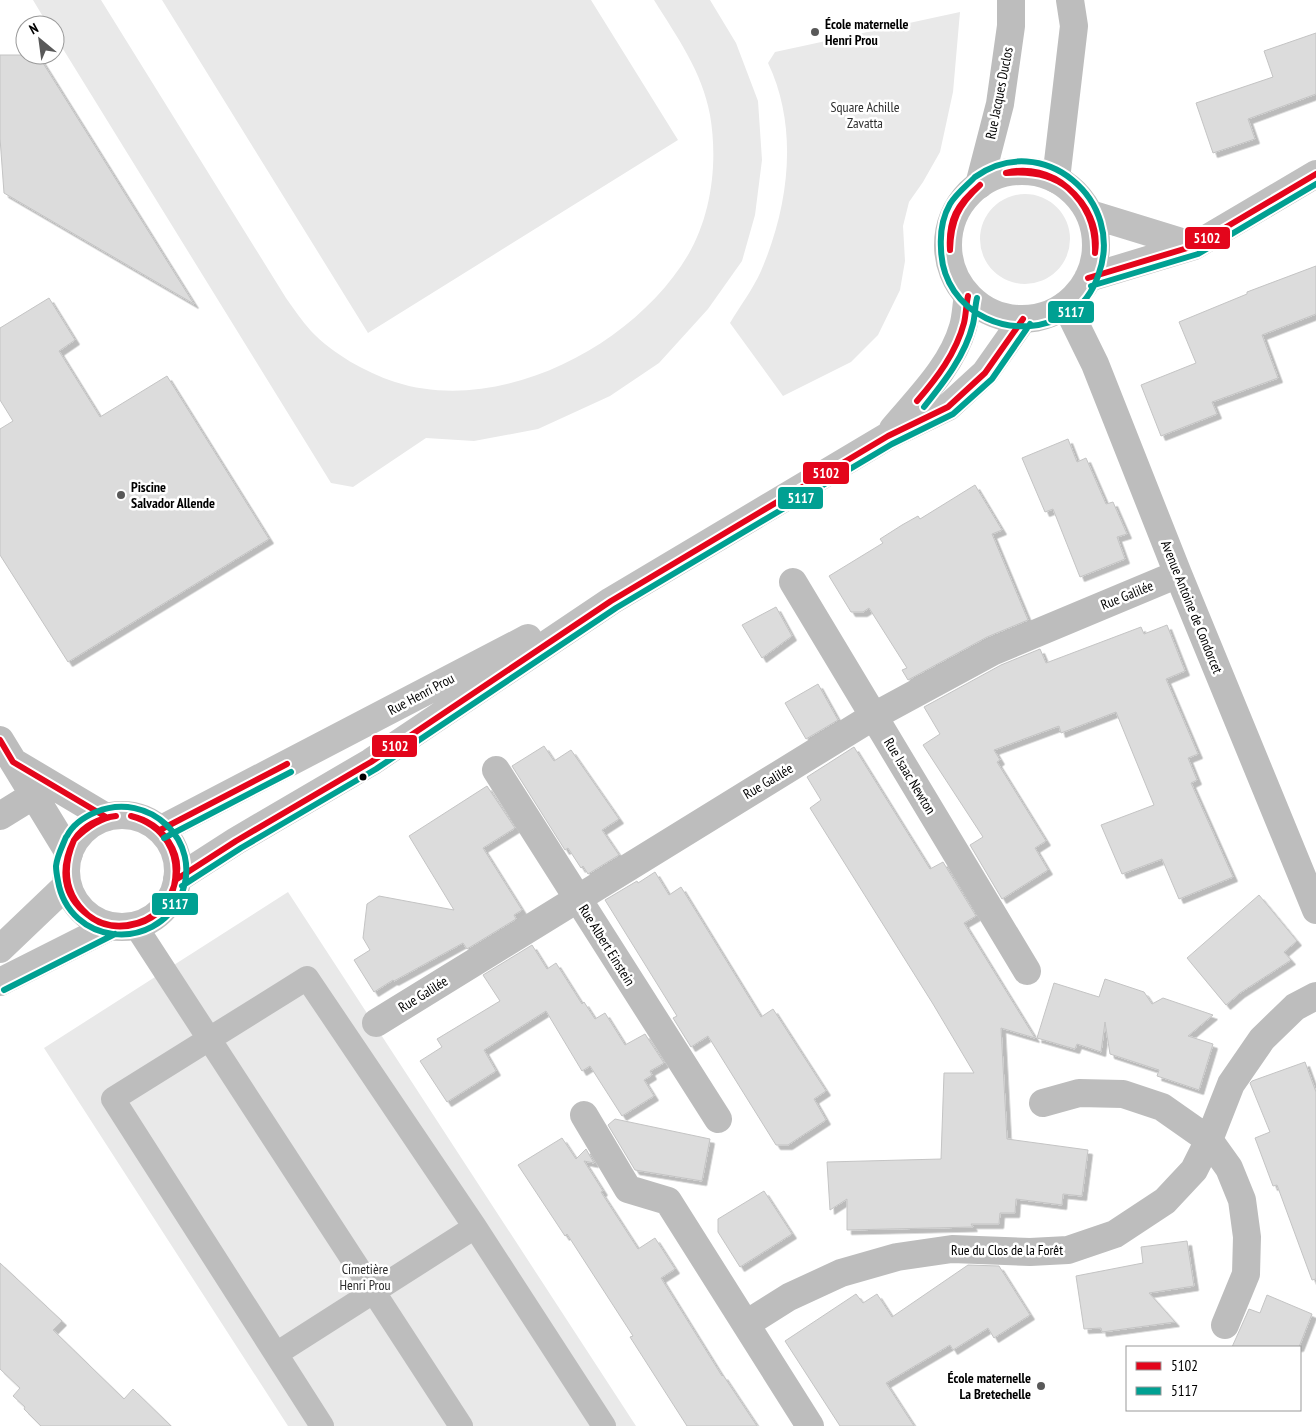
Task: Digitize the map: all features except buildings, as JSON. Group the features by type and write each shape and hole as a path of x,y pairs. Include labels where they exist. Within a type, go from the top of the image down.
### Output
{"street":[{"name":"Rue Jacques Duclos","path":"979,185 1000,104 1012,26 1011,0"},
{"path":"1056,179 1074,26 1070,0"},
{"path":"1017,171 1037,172 1056,179 1070,188 1090,214 1096,242 1095,257 1088,278 1079,293 1066,305 1046,315 1023,319 1003,317 984,308 968,296 954,275 948,250 950,225 961,202 979,185 997,175 1017,171"},
{"path":"1088,278 1194,246 1316,174"},
{"path":"1090,214 1194,246"},
{"name":"Rue Henri Prou","path":"888,436 931,385 951,354 963,327 968,296"},
{"name":"Avenue Antoine de Condorcet","path":"1066,305 1095,364 1178,574 1316,910"},
{"name":"Rue Henri Prou","path":"178,879 236,841 371,762 611,601 888,436 948,407 985,373 1023,319"},
{"name":"Rue Henri Prou","path":"160,830 682,558"},
{"name":"Rue Galilée","path":"376,1023 874,716 994,650 1178,574"},
{"name":"Rue Isaac Newton","path":"793,582 1027,971"},
{"path":"7,751 106,817"},
{"path":"7,751 68,853"},
{"name":"Rue Albert Einstein","path":"496,770 718,1120"},
{"path":"0,816 34,795"},
{"path":"0,982 123,925 146,921 161,911 172,896 178,879 177,861 171,844 160,830 144,820 125,815 106,817 93,822 83,830 74,841 68,853 65,869 67,885 73,900 84,912 96,921 123,925"},
{"path":"0,949 67,885"},
{"name":"Rue du Clos de la Forêt","path":"746,1324 788,1297 841,1273 897,1257 952,1249 1030,1252 1068,1250 1115,1234 1165,1201 1194,1170 1209,1140 1231,1084 1262,1040 1295,1007 1316,996"},
{"path":"1043,1103 1079,1093 1123,1094 1162,1107 1209,1140 1229,1168 1242,1200 1247,1237 1246,1274 1225,1325"},
{"path":"584,1115 628,1189 668,1201 810,1426"}],"lane":[{"path":"123,925 210,1039 460,1426"},
{"path":"322,1426 113,1099 308,978 475,1227 604,1426"},
{"path":"276,1354 475,1227"}],"green space":[{"path":"33,0 101,0 286,298 308,327 339,355 361,368 395,382 436,390 477,389 520,381 561,365 599,344 634,318 664,288 688,255 703,222 711,187 713,151 710,115 695,69 654,0 710,0 736,43 758,101 762,160 755,215 742,261 708,309 659,363 610,396 538,429 474,441 426,438 353,487 331,483 65,52 65,15 42,15"},
{"path":"162,0 591,0 678,140 368,333"},
{"name":"Square Achille Zavatta","path":"960,12 953,92 940,152 909,202 903,226 905,261 900,290 878,335 851,362 783,396 730,323 761,271 771,246 784,194 787,140 784,114 778,88 768,63 775,52"},
{"path":"1025,194 1042,198 1057,207 1066,222 1070,239 1066,256 1057,271 1042,280 1025,284 1008,280 993,271 984,256 980,239 984,222 993,207 1008,198"},
{"name":"Cimetière Henri Prou","path":"288,892 636,1426 288,1426 44,1048"}],"transit line":[{"name":"5117","path":"973,179 952,200 942,225 941,248 945,271 954,291 968,307 986,318 1006,325 1028,326 1050,322 1076,309 1088,296 1096,281 1104,248 1100,222 1089,199 1072,180 1051,167 1027,162 1001,164 975,177"},
{"name":"5102","path":"1006,173 1031,171 1055,178 1068,188"},
{"name":"5102","path":"1006,173 1038,174 1054,179 1068,188"},
{"name":"5102","path":"1088,278 1194,246 1316,174"},
{"name":"5117","path":"1091,286 1198,254 1316,184"},
{"name":"5102","path":"950,250 951,230 956,213 965,199 980,185"},
{"name":"5102","path":"950,250 952,230 957,214 972,192 980,185"},
{"name":"5102","path":"1068,188 1081,201 1090,217 1095,235 1095,253"},
{"name":"5102","path":"1068,188 1075,195 1089,217 1094,234 1095,253"},
{"name":"5102","path":"917,401 939,374 956,345 964,323 968,296"},
{"name":"5117","path":"924,407 946,378 965,347 973,324 977,298"},
{"name":"5102","path":"177,879 236,841 371,762 611,601 888,436 948,407 985,373 1023,319"},
{"name":"5117","path":"182,886 241,848 376,769 616,608 892,444 953,414 992,379 1030,324"},
{"name":"5102","path":"0,740 13,762 106,817"},
{"name":"5102","path":"160,830 287,764"},
{"name":"5117","path":"164,838 291,772"},
{"name":"5117","path":"66,837 60,851 56,870 65,902 78,918 95,929 114,934 134,933 152,927 169,914 181,895 186,875 185,856 178,839 167,825 152,814 134,808 116,807 87,816 79,821 67,836"},
{"name":"5102","path":"74,840 92,824 116,816"},
{"name":"5102","path":"74,840 93,824 116,816"},
{"name":"5102","path":"131,816 152,825 169,842 177,863 174,886"},
{"name":"5102","path":"131,816 153,826 168,842 175,862 174,886"},
{"name":"5102","path":"74,840 68,861 68,880 74,898 88,915"},
{"name":"5102","path":"74,840 65,871 66,881 73,899 88,915"},
{"name":"5102","path":"88,915 97,921 117,926 137,923 155,914 163,907 174,886"},
{"name":"5102","path":"88,915 99,922 112,926 138,923 151,918 161,910 169,899 174,886"},
{"name":"5117","path":"4,990 115,934"}],"place":[{"name":"École maternelle Henri Prou","path":"815,32"},
{"name":"Piscine Salvador Allende","path":"121,495"},
{"name":"École maternelle La Bretechelle","path":"1041,1386"}]}
